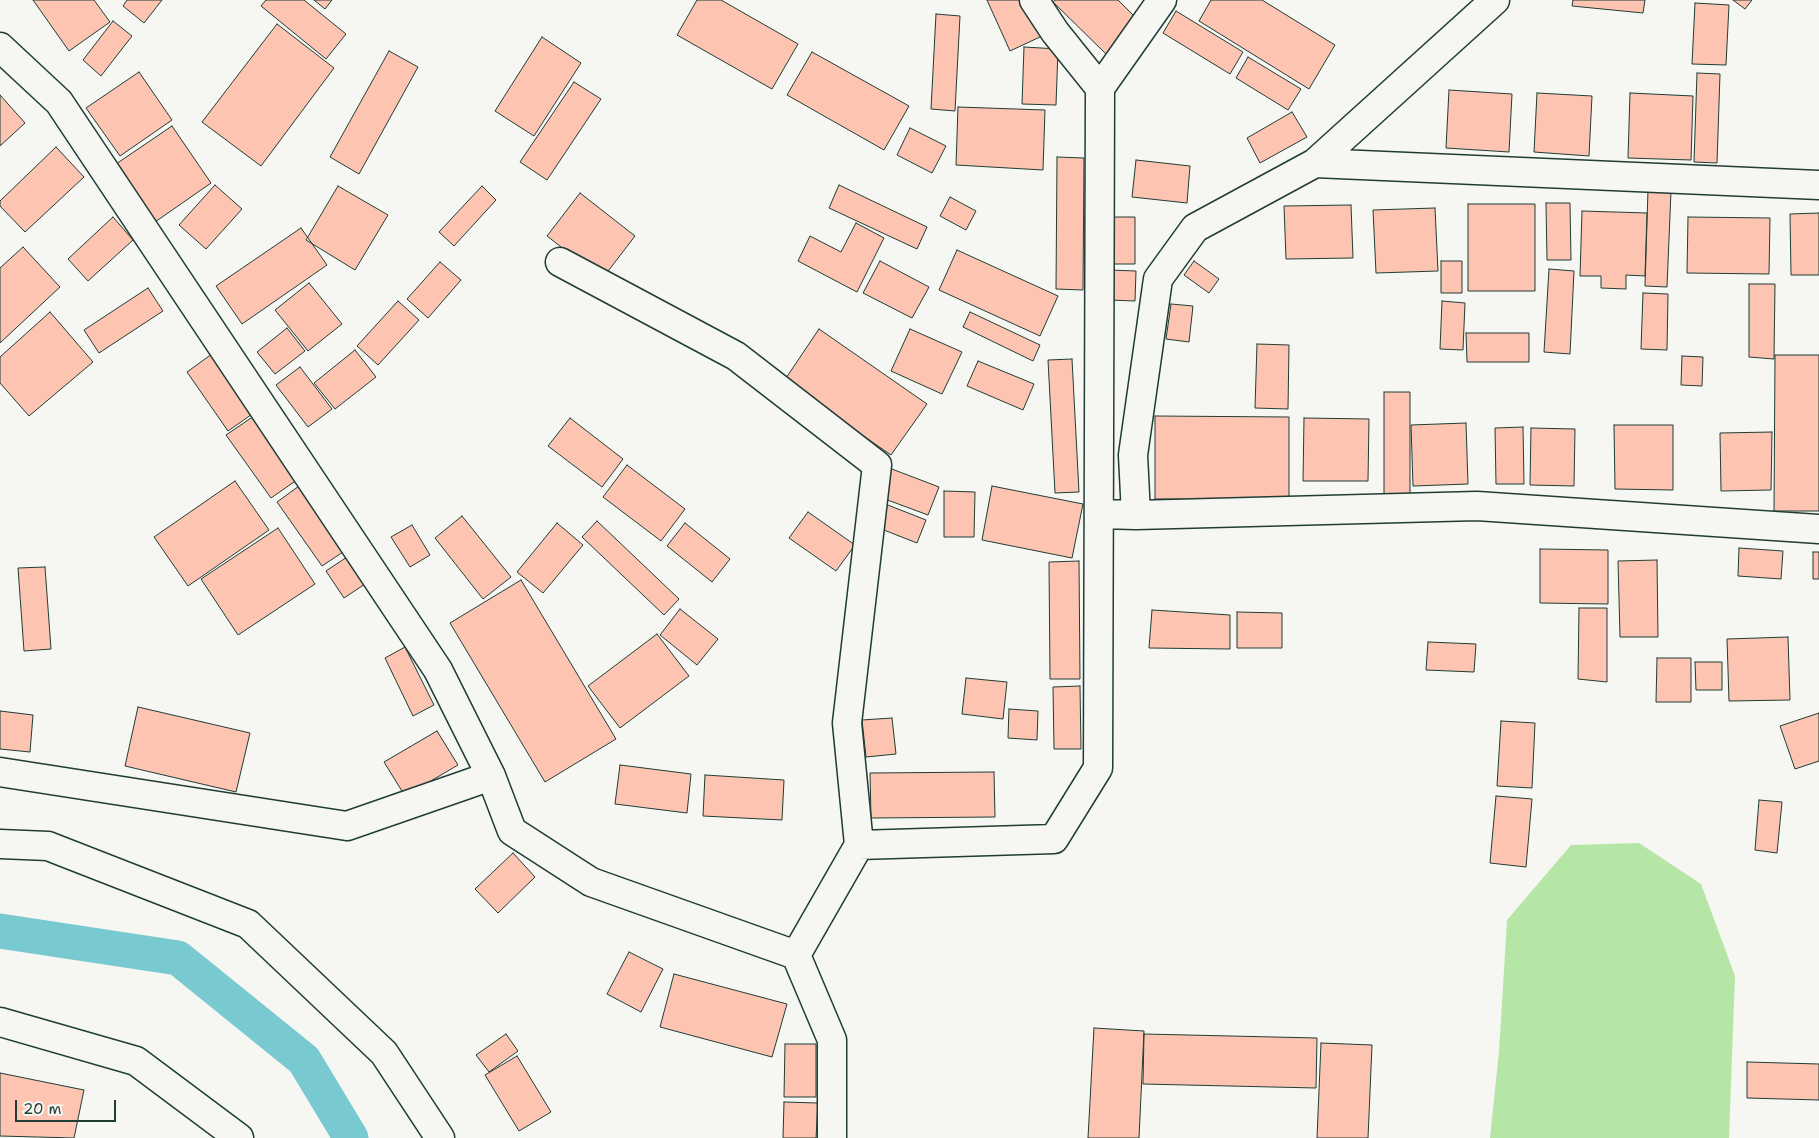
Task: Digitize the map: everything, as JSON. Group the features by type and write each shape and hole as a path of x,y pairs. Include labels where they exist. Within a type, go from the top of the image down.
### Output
{"street":[{"path":"1034,0 1055,32 1100,88"},
{"path":"858,845 1054,838 1098,768 1100,88 1162,0"},
{"path":"1136,515 1133,455 1158,279 1195,228 1315,163 1495,0"},
{"path":"0,48 60,102 438,670 491,776 512,830 592,882 796,956 832,1040 832,1138"},
{"path":"1315,163 1819,185"},
{"path":"560,262 736,356 876,465 847,723 858,845 796,956"},
{"path":"1100,514 1136,515 1477,506 1819,529"},
{"path":"0,772 347,826 491,776"},
{"path":"0,844 48,846 248,924 384,1053 440,1138"},
{"path":"0,1022 136,1061 239,1138"}],"green space":[{"path":"1639,843 1701,884 1735,976 1729,1138 1490,1138 1499,1052 1507,920 1571,845"}],"building":[{"path":"33,0 94,0 110,22 69,51"},
{"path":"127,0 162,0 144,23 123,6"},
{"path":"266,0 304,0 346,34 326,59 261,6"},
{"path":"314,0 332,0 325,9"},
{"path":"697,0 721,0 798,44 772,89 677,35"},
{"path":"987,0 1026,0 1042,36 1010,51"},
{"path":"1055,0 1118,0 1140,22 1107,55 1053,2"},
{"path":"1211,0 1262,0 1335,45 1309,89 1199,21"},
{"path":"1573,0 1645,0 1643,13 1572,6"},
{"path":"1733,0 1752,0 1745,9"},
{"path":"1695,3 1729,5 1726,65 1692,64"},
{"path":"1176,11 1243,52 1230,74 1163,33"},
{"path":"936,14 960,16 955,111 931,109"},
{"path":"113,21 132,36 101,76 83,60"},
{"path":"277,24 334,68 261,166 202,122"},
{"path":"542,37 581,63 534,136 495,111"},
{"path":"1024,47 1058,49 1056,105 1022,104"},
{"path":"389,51 418,67 359,174 330,157"},
{"path":"812,52 909,106 884,150 787,95"},
{"path":"1248,57 1301,89 1288,110 1236,78"},
{"path":"139,72 172,120 120,156 86,108"},
{"path":"1697,73 1720,74 1717,163 1694,162"},
{"path":"574,82 601,99 547,180 520,162"},
{"path":"1449,90 1512,94 1509,152 1446,148"},
{"path":"1537,93 1592,96 1589,156 1534,152"},
{"path":"1630,93 1693,96 1691,160 1628,158"},
{"path":"0,95 25,123 0,146"},
{"path":"958,107 1045,110 1043,170 956,165"},
{"path":"1292,112 1307,137 1260,163 1247,138"},
{"path":"172,126 211,183 155,222 116,164"},
{"path":"910,128 946,146 932,173 897,155"},
{"path":"56,147 84,177 25,232 0,206 0,201"},
{"path":"1057,157 1084,158 1083,290 1056,289"},
{"path":"1136,160 1190,166 1187,203 1132,197"},
{"path":"215,185 242,209 206,249 179,225"},
{"path":"839,185 927,227 917,249 829,208"},
{"path":"338,186 388,215 355,270 306,240"},
{"path":"482,186 496,200 454,246 439,232"},
{"path":"1648,190 1671,191 1667,287 1645,286"},
{"path":"580,193 635,236 602,279 547,236"},
{"path":"950,197 976,211 966,230 940,216"},
{"path":"1546,203 1570,203 1571,260 1547,260"},
{"path":"1468,204 1535,204 1535,291 1468,291"},
{"path":"1351,205 1353,258 1286,259 1284,206"},
{"path":"1435,208 1438,271 1376,273 1373,210"},
{"path":"1582,211 1647,213 1645,276 1626,275 1626,289 1601,288 1601,276 1580,276"},
{"path":"1819,213 1819,275 1791,275 1790,214"},
{"path":"113,217 133,240 88,281 68,259"},
{"path":"1113,217 1135,217 1135,264 1112,264"},
{"path":"1688,217 1770,218 1769,274 1687,273"},
{"path":"856,223 884,238 857,292 798,261 810,236 841,252"},
{"path":"301,228 327,265 242,324 216,286"},
{"path":"23,247 60,287 0,343 0,268"},
{"path":"957,250 1058,296 1040,336 939,290"},
{"path":"880,261 929,287 912,318 863,293"},
{"path":"1194,261 1219,279 1209,293 1184,275"},
{"path":"1441,261 1462,261 1462,293 1441,293"},
{"path":"440,262 461,280 428,318 407,299"},
{"path":"1549,269 1574,271 1570,354 1544,352"},
{"path":"1110,270 1136,271 1135,301 1109,300"},
{"path":"309,283 342,324 308,351 275,310"},
{"path":"1749,284 1775,284 1774,359 1749,357"},
{"path":"148,288 163,311 99,353 84,330"},
{"path":"1643,293 1668,294 1667,350 1641,349"},
{"path":"398,301 419,320 378,365 357,346"},
{"path":"1442,301 1465,303 1463,350 1440,349"},
{"path":"1171,304 1193,306 1189,342 1166,339"},
{"path":"50,312 93,362 29,416 0,383 0,357"},
{"path":"970,312 1040,345 1033,361 963,327"},
{"path":"287,328 305,351 275,374 257,352"},
{"path":"819,329 927,404 891,455 784,381"},
{"path":"910,329 962,352 942,394 891,371"},
{"path":"1466,333 1529,333 1529,362 1467,362"},
{"path":"1257,344 1289,345 1288,409 1255,408"},
{"path":"355,350 376,377 335,409 314,383"},
{"path":"216,351 258,410 228,431 187,372"},
{"path":"1775,355 1819,355 1819,511 1774,511"},
{"path":"1682,356 1703,357 1702,386 1681,385"},
{"path":"1072,359 1079,492 1055,493 1048,360"},
{"path":"978,361 1034,384 1023,410 967,386"},
{"path":"300,367 332,409 308,427 276,385"},
{"path":"1384,392 1410,392 1410,496 1384,495"},
{"path":"260,412 304,475 271,498 226,435"},
{"path":"1155,416 1289,417 1289,500 1155,499"},
{"path":"570,418 623,459 602,487 548,446"},
{"path":"1304,418 1369,419 1368,481 1303,481"},
{"path":"1466,423 1468,484 1413,486 1411,425"},
{"path":"1614,425 1673,425 1673,490 1615,489"},
{"path":"1523,427 1524,484 1496,484 1495,428"},
{"path":"1531,428 1575,429 1574,486 1530,485"},
{"path":"1772,432 1771,490 1721,491 1720,433"},
{"path":"627,465 685,509 661,541 603,497"},
{"path":"884,466 939,487 928,515 874,495"},
{"path":"235,481 269,530 188,586 154,537"},
{"path":"306,481 352,546 322,566 277,502"},
{"path":"992,486 1083,504 1072,558 982,540"},
{"path":"944,491 975,492 974,537 944,537"},
{"path":"875,500 926,520 917,543 866,523"},
{"path":"808,512 855,545 836,571 789,538"},
{"path":"462,516 511,577 483,599 435,538"},
{"path":"597,521 679,599 664,615 582,537"},
{"path":"557,523 583,545 543,593 517,572"},
{"path":"685,523 730,559 712,582 667,546"},
{"path":"412,525 430,555 410,567 391,537"},
{"path":"278,528 315,584 238,635 201,579"},
{"path":"1739,548 1783,551 1781,579 1738,576"},
{"path":"1540,549 1608,550 1608,604 1540,603"},
{"path":"1813,552 1819,552 1819,579 1813,579"},
{"path":"350,555 368,582 344,598 326,571"},
{"path":"1657,560 1658,637 1620,637 1618,561"},
{"path":"1079,561 1080,679 1050,679 1049,562"},
{"path":"45,567 51,649 24,651 18,568"},
{"path":"521,580 616,739 545,782 450,623"},
{"path":"1579,608 1607,608 1607,682 1578,679"},
{"path":"680,609 718,639 697,665 660,635"},
{"path":"1152,610 1230,615 1230,649 1149,648"},
{"path":"1237,612 1282,613 1282,648 1237,648"},
{"path":"657,634 689,676 620,728 588,686"},
{"path":"1788,637 1790,700 1729,701 1727,639"},
{"path":"1428,642 1476,644 1474,672 1426,670"},
{"path":"405,647 434,705 413,716 385,658"},
{"path":"1657,658 1691,658 1691,702 1656,702"},
{"path":"1695,662 1722,662 1722,690 1696,690"},
{"path":"966,678 1007,682 1003,719 962,714"},
{"path":"1080,686 1081,749 1054,749 1053,687"},
{"path":"138,707 250,733 236,792 125,766"},
{"path":"1009,709 1038,711 1037,740 1008,738"},
{"path":"0,711 33,715 30,752 0,749"},
{"path":"1819,713 1819,761 1795,769 1780,726"},
{"path":"892,718 896,754 866,757 862,720"},
{"path":"1501,721 1535,723 1532,788 1497,786"},
{"path":"437,731 458,765 405,796 384,762"},
{"path":"620,765 691,774 687,813 615,804"},
{"path":"994,772 995,817 871,818 870,773"},
{"path":"705,775 784,780 782,820 703,816"},
{"path":"1496,796 1532,799 1526,867 1490,863"},
{"path":"1759,800 1782,802 1777,853 1755,850"},
{"path":"513,853 535,877 498,913 475,889"},
{"path":"629,952 663,969 641,1012 607,994"},
{"path":"674,974 787,1004 772,1057 660,1027"},
{"path":"1094,1028 1144,1031 1139,1138 1088,1138"},
{"path":"506,1034 518,1051 489,1072 476,1055"},
{"path":"1144,1034 1317,1038 1316,1088 1143,1084"},
{"path":"1321,1043 1372,1045 1368,1138 1317,1138"},
{"path":"785,1044 816,1044 816,1097 784,1097"},
{"path":"517,1056 551,1112 519,1131 485,1075"},
{"path":"1747,1062 1819,1064 1819,1100 1747,1098"},
{"path":"0,1073 84,1090 74,1138 0,1136"},
{"path":"784,1102 818,1103 816,1138 783,1138"}],"waterway":[{"path":"0,931 178,958 304,1060 351,1138"}]}
